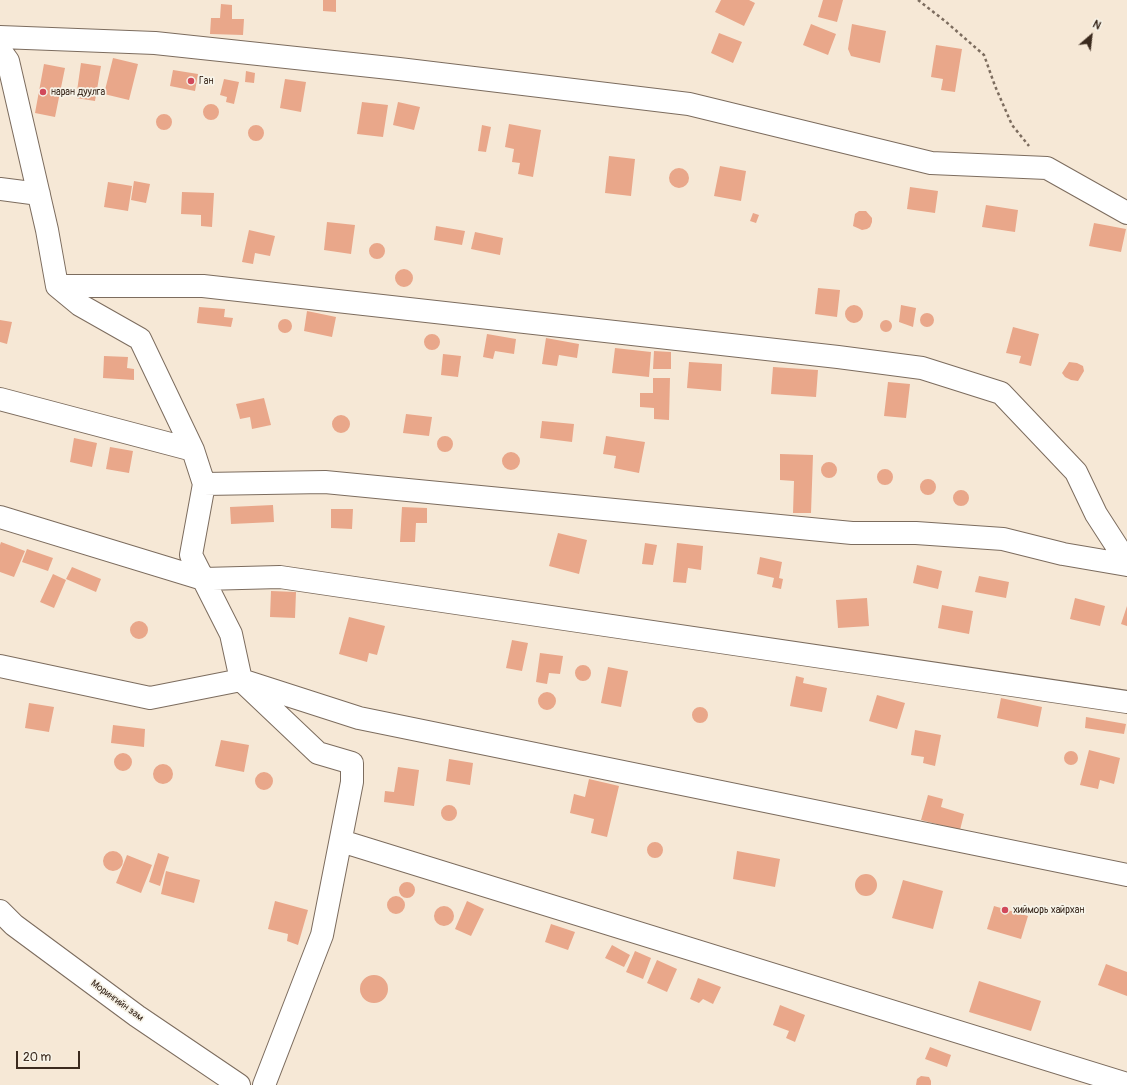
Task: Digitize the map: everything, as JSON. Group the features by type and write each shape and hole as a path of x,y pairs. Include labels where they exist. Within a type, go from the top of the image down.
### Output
{"street":[{"path":"0,38 155,43 399,69 681,103 931,162 1047,168 1127,213"},
{"path":"0,50 8,61 39,194 57,286 80,305 140,339 193,450 204,484 191,555 231,634 241,680 318,753 352,763 352,782 322,935 264,1085"},
{"path":"0,189 39,194"},
{"path":"57,286 203,286 838,356 922,368 1001,393 1076,472 1096,514 1127,563"},
{"path":"0,399 193,450"},
{"path":"204,484 325,482 852,533 916,533 1003,539 1063,554 1127,563"},
{"path":"0,516 203,579 280,577 1127,702"},
{"path":"0,666 150,698 241,680 359,718 1127,875"},
{"path":"341,841 1127,1084"},
{"name":"Морингийн зам","path":"0,911 14,924 137,1016 239,1085"}],"path":[{"path":"918,0 984,55 994,86 1012,125 1047,168"}],"building":[{"path":"323,0 336,0 336,12 323,11"},
{"path":"721,0 749,0 755,3 744,26 715,12"},
{"path":"823,0 843,0 837,22 818,17"},
{"path":"221,4 232,5 232,19 244,19 243,35 210,34 211,18 220,18"},
{"path":"811,24 836,34 828,55 803,45"},
{"path":"852,24 886,31 880,63 851,56 848,49"},
{"path":"719,33 742,42 733,63 711,53"},
{"path":"936,45 962,49 955,92 941,90 943,79 931,77"},
{"path":"113,58 138,64 129,100 104,94"},
{"path":"81,63 101,66 95,101 76,98"},
{"path":"44,64 65,68 55,117 35,113"},
{"path":"173,70 198,74 195,91 170,86"},
{"path":"246,71 255,73 254,83 245,82"},
{"path":"224,79 239,82 234,104 226,102 227,97 220,95"},
{"path":"285,79 306,82 301,112 280,108"},
{"path":"362,102 388,105 383,137 357,134"},
{"path":"398,102 420,107 414,130 393,125"},
{"path":"211,104 217,106 219,112 217,118 211,120 205,118 203,112 205,106"},
{"path":"161,114 167,114 172,119 170,128 167,130 161,130 156,125 156,119"},
{"path":"509,124 541,130 533,177 518,174 520,163 512,162 514,149 505,147"},
{"path":"256,125 262,127 264,133 262,139 256,141 250,139 248,133 250,127"},
{"path":"482,125 491,127 486,152 478,151"},
{"path":"609,156 635,159 631,196 605,193"},
{"path":"720,166 746,171 741,201 714,196"},
{"path":"679,168 686,171 689,178 686,185 679,188 672,185 669,178 672,171"},
{"path":"134,181 150,184 146,203 131,200"},
{"path":"108,182 132,186 128,211 104,207"},
{"path":"910,187 938,191 935,213 907,209"},
{"path":"182,192 214,193 212,227 201,226 201,215 181,214"},
{"path":"986,205 1018,210 1015,232 982,227"},
{"path":"859,211 866,211 872,218 870,227 867,229 862,230 853,226 855,214"},
{"path":"753,213 759,215 756,223 750,221"},
{"path":"327,222 355,225 351,254 324,250"},
{"path":"1094,223 1126,229 1121,252 1089,246"},
{"path":"436,226 465,231 462,245 434,240"},
{"path":"249,230 275,236 270,256 255,253 253,264 242,262"},
{"path":"475,232 503,238 500,255 471,249"},
{"path":"374,243 380,243 385,248 383,257 380,259 374,259 369,254 369,248"},
{"path":"400,269 408,269 413,274 411,285 408,287 400,287 395,282 395,274"},
{"path":"818,288 840,290 837,317 815,314"},
{"path":"854,305 860,308 863,314 860,320 854,323 848,320 845,314 848,308"},
{"path":"901,305 916,308 913,327 899,322"},
{"path":"199,307 225,309 224,317 233,318 231,327 197,323"},
{"path":"307,311 336,317 332,337 304,331"},
{"path":"924,313 930,313 934,317 934,323 930,327 924,327 920,323 920,317"},
{"path":"285,319 290,321 292,326 290,331 285,333 280,331 278,326 280,321"},
{"path":"0,320 12,322 7,344 0,342"},
{"path":"888,320 891,321 891,331 884,332 881,331 880,324 881,321"},
{"path":"1013,327 1039,334 1031,366 1019,363 1021,356 1006,353"},
{"path":"432,334 439,339 440,342 435,349 432,350 425,345 424,342 429,335"},
{"path":"487,334 516,339 514,354 495,351 493,359 483,357"},
{"path":"546,338 579,344 577,358 559,355 557,366 542,364"},
{"path":"615,348 651,352 649,377 612,373"},
{"path":"654,351 671,352 671,369 653,369"},
{"path":"443,354 461,356 458,377 441,375"},
{"path":"104,356 128,357 127,368 134,369 134,380 103,378"},
{"path":"689,362 722,364 721,391 687,388"},
{"path":"1069,362 1077,363 1083,366 1084,371 1078,381 1065,377 1062,373"},
{"path":"773,367 818,370 816,397 771,394"},
{"path":"653,378 670,378 669,420 654,419 654,408 640,407 640,393 653,393"},
{"path":"888,382 910,384 906,418 884,416"},
{"path":"264,398 271,425 252,429 250,417 240,419 236,404"},
{"path":"406,414 432,417 429,436 403,433"},
{"path":"341,415 347,418 350,424 347,430 341,433 335,430 332,424 335,418"},
{"path":"542,421 574,424 572,442 540,438"},
{"path":"445,436 451,438 453,444 451,450 445,452 439,450 437,444 439,438"},
{"path":"606,436 645,442 639,473 614,468 616,456 603,454"},
{"path":"74,438 97,443 92,467 70,462"},
{"path":"110,447 133,451 129,473 106,469"},
{"path":"511,452 517,455 520,461 517,467 511,470 505,467 502,461 505,455"},
{"path":"780,454 813,455 811,513 793,513 794,481 780,480"},
{"path":"829,462 836,467 837,470 832,477 829,478 822,473 821,470 826,463"},
{"path":"885,469 892,474 893,477 888,484 885,485 878,480 877,477 882,470"},
{"path":"928,479 935,484 936,487 931,494 928,495 921,490 920,487 925,480"},
{"path":"961,490 967,492 969,498 967,504 961,506 955,504 953,498 955,492"},
{"path":"273,505 274,522 231,524 230,507"},
{"path":"402,507 427,508 427,523 416,523 415,542 400,542"},
{"path":"331,509 353,509 352,529 331,528"},
{"path":"558,533 587,540 579,574 549,566"},
{"path":"1,542 25,551 14,577 0,572"},
{"path":"645,543 657,545 653,565 642,564"},
{"path":"677,543 703,546 701,570 688,568 686,583 673,582"},
{"path":"27,549 53,558 48,571 22,562"},
{"path":"760,557 782,562 779,578 783,579 781,589 772,587 774,578 757,574"},
{"path":"917,565 942,571 938,589 913,583"},
{"path":"72,567 101,579 96,592 66,579"},
{"path":"53,574 66,580 54,608 40,602"},
{"path":"979,576 1009,582 1006,598 975,592"},
{"path":"271,591 296,592 295,618 270,617"},
{"path":"867,598 869,626 838,628 836,600"},
{"path":"1075,598 1105,606 1100,626 1070,619"},
{"path":"942,605 973,611 969,634 938,628"},
{"path":"1127,606 1127,626 1121,624"},
{"path":"349,617 385,626 377,655 369,653 367,662 339,654"},
{"path":"139,621 145,624 148,630 145,636 139,639 133,636 130,630 133,624"},
{"path":"512,640 528,643 522,671 506,668"},
{"path":"540,653 563,656 560,674 549,673 547,684 536,682"},
{"path":"583,665 590,670 591,673 586,680 583,681 576,676 575,673 580,666"},
{"path":"608,667 628,671 621,707 601,703"},
{"path":"796,676 804,678 803,683 827,688 822,712 790,706"},
{"path":"547,692 553,695 556,701 553,707 547,710 541,707 538,701 541,695"},
{"path":"877,695 905,703 897,729 869,721"},
{"path":"1001,698 1042,707 1038,727 997,718"},
{"path":"29,703 54,707 49,732 25,728"},
{"path":"700,707 707,712 708,715 703,722 700,723 693,718 692,715 697,708"},
{"path":"1086,717 1126,724 1124,734 1085,728"},
{"path":"113,725 145,729 144,747 111,743"},
{"path":"915,730 941,735 935,766 923,763 924,757 911,755"},
{"path":"221,740 249,745 244,772 215,766"},
{"path":"1089,750 1120,758 1114,784 1100,780 1098,789 1080,785"},
{"path":"1068,751 1074,751 1078,755 1078,761 1074,765 1068,765 1064,761 1064,755"},
{"path":"119,753 127,753 132,758 130,769 127,771 119,771 114,766 114,758"},
{"path":"449,759 473,763 470,785 446,781"},
{"path":"163,764 170,767 173,774 170,781 163,784 156,781 153,774 156,767"},
{"path":"398,767 419,770 414,806 384,802 385,791 394,792"},
{"path":"264,772 270,775 273,781 270,787 264,790 258,787 255,781 258,775"},
{"path":"589,779 619,786 607,837 591,833 594,819 570,813 574,794 585,797"},
{"path":"928,795 943,799 941,807 964,814 960,830 921,820"},
{"path":"449,805 456,810 457,813 452,820 449,821 442,816 441,813 446,806"},
{"path":"655,842 662,847 663,850 658,857 655,858 648,853 647,850 652,843"},
{"path":"113,851 120,854 123,861 120,868 113,871 106,868 103,861 106,854"},
{"path":"737,851 780,859 775,887 733,879"},
{"path":"158,853 169,857 160,886 149,882"},
{"path":"127,855 152,865 141,893 116,883"},
{"path":"166,871 200,880 194,903 161,894"},
{"path":"866,874 874,877 877,885 874,893 866,896 858,893 855,885 858,877"},
{"path":"903,880 943,891 933,929 892,918"},
{"path":"407,882 414,887 415,890 410,897 407,898 400,893 399,890 404,883"},
{"path":"396,896 402,899 405,905 402,911 396,914 390,911 387,905 390,899"},
{"path":"275,901 308,910 298,945 287,941 288,934 268,929"},
{"path":"467,901 484,909 471,936 455,929"},
{"path":"444,906 451,909 454,916 451,923 444,926 437,923 434,916 437,909"},
{"path":"994,906 1028,916 1021,939 987,929"},
{"path":"551,924 575,932 568,950 545,942"},
{"path":"612,945 630,955 624,967 605,958"},
{"path":"635,951 651,958 643,979 626,972"},
{"path":"657,960 677,969 667,992 647,983"},
{"path":"1106,964 1127,972 1127,996 1098,985"},
{"path":"374,975 380,976 384,979 387,983 387,995 384,999 380,1002 374,1003 368,1002 364,999 361,995 360,989 361,983 364,979 368,976"},
{"path":"698,978 721,987 713,1004 703,999 699,1003 690,999"},
{"path":"979,981 1041,1001 1031,1031 969,1012"},
{"path":"780,1005 805,1015 795,1042 786,1038 789,1031 773,1025"},
{"path":"930,1047 951,1055 947,1067 925,1059"},
{"path":"921,1076 929,1077 931,1085 916,1085 917,1079"}],"place":[{"name":"Ган","path":"191,81"},
{"name":"наран дуулга","path":"43,92"},
{"name":"хийморь хайрхан","path":"1005,910"}]}
